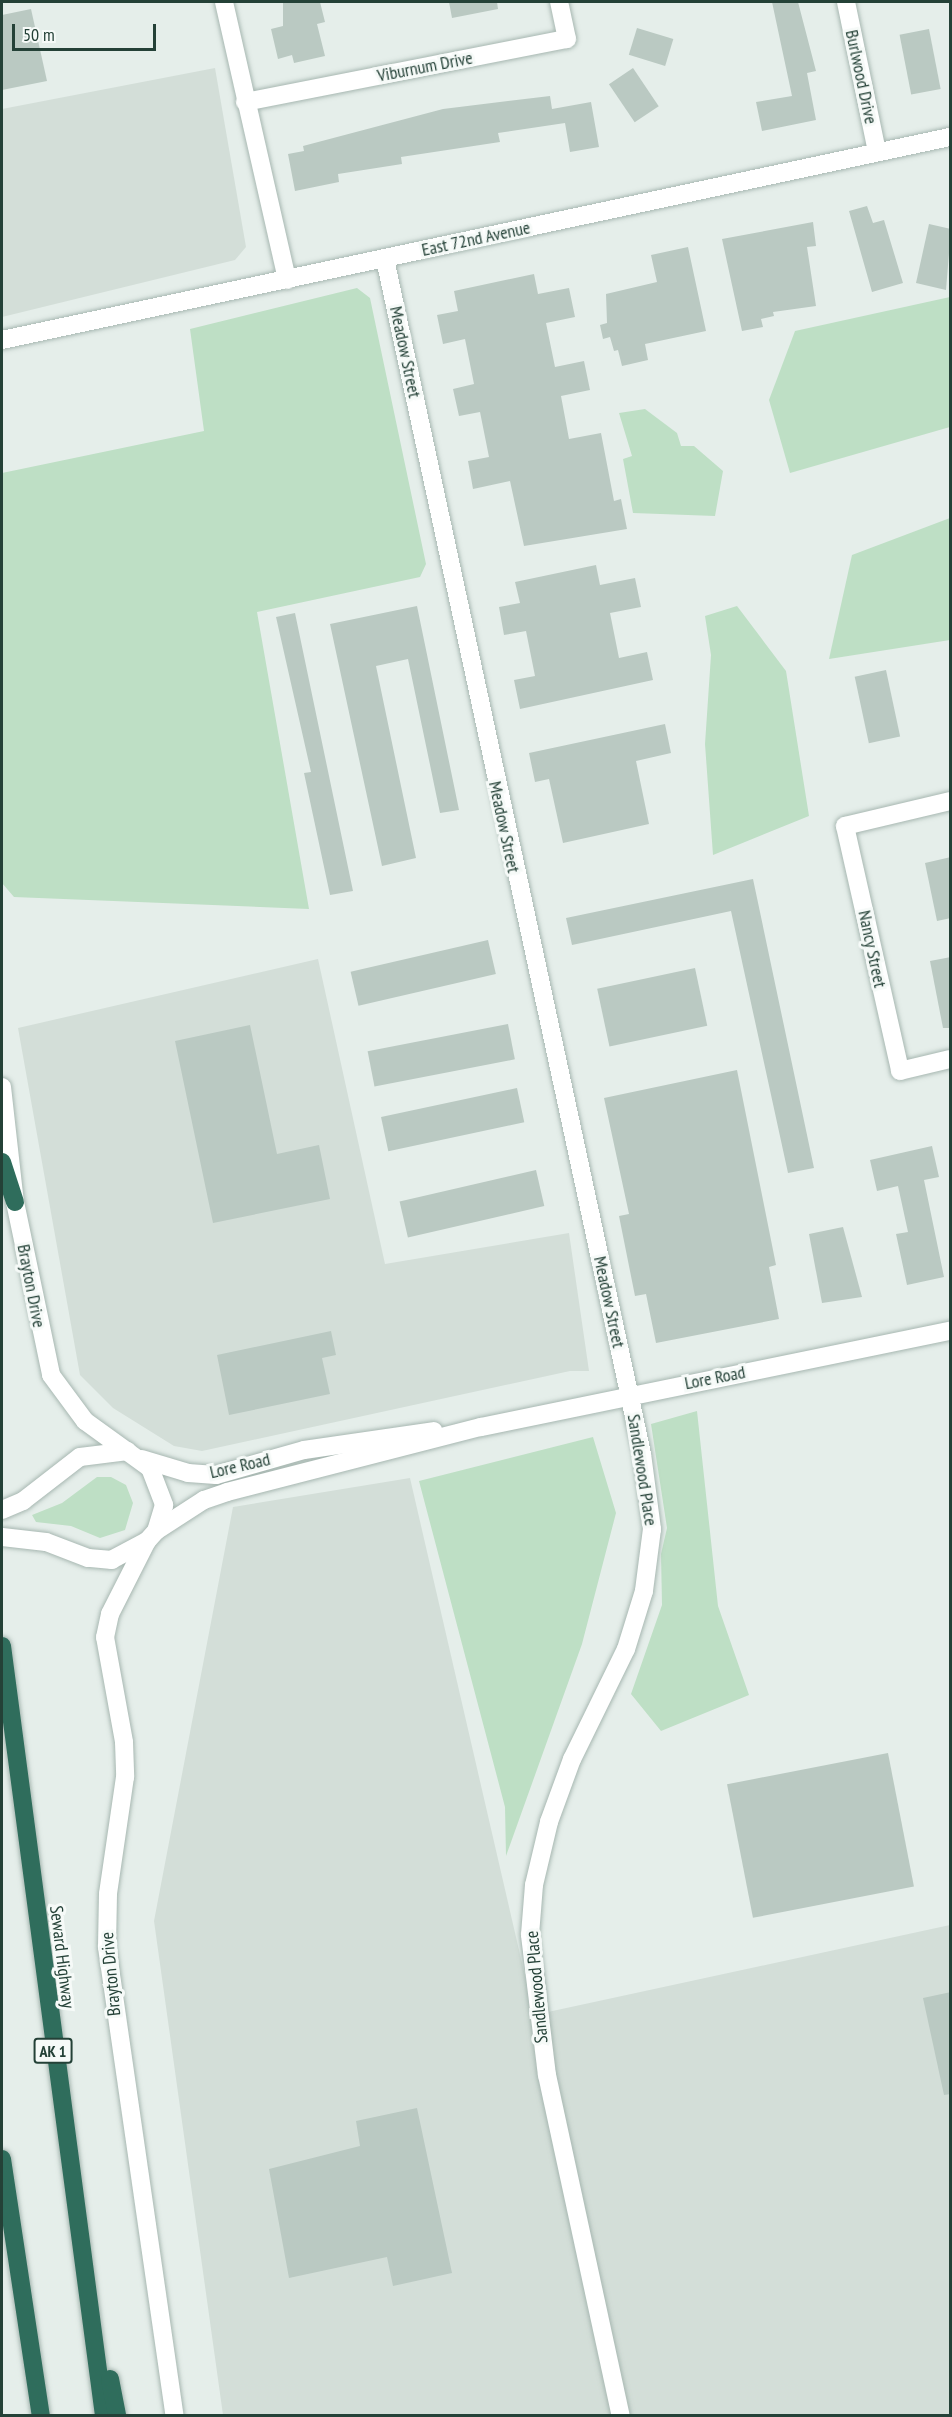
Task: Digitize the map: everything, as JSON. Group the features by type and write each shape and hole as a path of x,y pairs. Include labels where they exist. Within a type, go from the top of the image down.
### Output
{"highway":[{"path":"2,1162 15,1202"},
{"name":"Seward Highway","path":"2,1646 70,2182 104,2415"},
{"path":"2,2159 41,2415"},
{"path":"70,2182 117,2415"}],"street":[{"path":"224,2 287,280"},
{"name":"Viburnum Drive","path":"245,102 567,39 559,2"},
{"name":"Burlwood Drive","path":"846,2 877,152"},
{"name":"East 72nd Avenue","path":"2,340 951,137"},
{"name":"Meadow Street","path":"385,259 629,1394"},
{"name":"Nancy Street","path":"951,801 845,826 900,1071 951,1059"},
{"name":"Brayton Drive","path":"2,1087 15,1202 51,1375 85,1421 136,1455 163,1496 164,1515 110,1614 105,1637 124,1742 126,1777 108,1894 107,1947 175,2415"},
{"name":"Lore Road","path":"2,1537 45,1542 100,1560 120,1558 219,1495 481,1426 629,1394 951,1331"},
{"name":"Sandlewood Place","path":"621,2415 547,2075 530,1935 534,1885 549,1822 572,1759 626,1649 644,1591 652,1529 629,1394"},
{"name":"Lore Road","path":"136,1455 188,1473 216,1475 324,1446 481,1426"},
{"path":"2,1510 23,1501 80,1457 110,1450 136,1455"}],"shaded area":[{"path":"215,68 246,247 235,260 2,317 2,109"},
{"path":"318,959 385,1264 569,1233 589,1371 570,1371 202,1451 174,1446 113,1408 80,1375 18,1028"},
{"path":"410,1478 534,2015 950,1925 950,2415 223,2415 154,1921 233,1507"}],"green space":[{"path":"357,288 370,298 426,564 420,577 257,612 309,909 14,897 2,883 2,473 204,431 190,329"},
{"path":"950,297 950,427 790,473 769,400 795,331"},
{"path":"645,409 677,433 681,446 694,446 723,471 715,516 633,513 623,459 632,456 619,413"},
{"path":"950,518 950,640 829,659 852,555"},
{"path":"737,606 786,671 809,816 713,855 705,744 711,655 705,616"},
{"path":"697,1411 718,1606 749,1695 661,1731 631,1694 662,1605 661,1554 667,1528 651,1424"},
{"path":"593,1437 616,1513 582,1644 506,1856 505,1807 419,1481"},
{"path":"97,1477 111,1477 126,1485 133,1503 125,1530 100,1538 71,1526 36,1522 32,1515 62,1503"}],"building":[{"path":"283,2 320,2 325,22 317,24 325,56 294,63 292,55 278,59 271,29 283,26"},
{"path":"449,2 497,2 498,9 452,18"},
{"path":"772,2 798,2 816,71 807,73 816,120 762,131 756,102 792,96"},
{"path":"31,9 47,81 2,90 2,15"},
{"path":"637,28 673,39 665,66 629,55"},
{"path":"929,29 941,89 911,95 900,35"},
{"path":"633,68 659,106 635,122 609,84"},
{"path":"550,96 552,109 591,102 599,147 570,152 565,123 498,133 500,142 401,157 402,164 338,174 339,182 295,191 288,154 304,151 303,146 443,109"},
{"path":"867,206 873,223 884,220 903,283 872,292 849,211"},
{"path":"813,222 816,246 807,247 816,306 773,312 774,316 761,319 763,327 742,331 722,239"},
{"path":"929,224 951,229 946,290 916,283"},
{"path":"688,247 706,331 645,344 648,360 622,366 618,350 614,351 610,337 603,339 600,325 607,323 606,294 657,282 651,255"},
{"path":"534,274 538,294 569,288 575,317 546,323 555,367 584,361 590,390 561,396 569,439 601,433 614,501 621,499 627,529 524,546 510,481 473,489 468,461 489,457 480,412 459,416 453,389 474,384 465,339 443,344 437,315 458,311 454,291"},
{"path":"596,565 600,585 635,578 641,607 610,613 619,658 647,652 653,680 520,709 514,680 535,676 526,631 504,635 499,607 520,603 515,582"},
{"path":"417,606 459,810 440,813 408,659 376,666 416,858 382,866 330,624"},
{"path":"295,613 353,891 330,895 304,773 311,772 276,617"},
{"path":"886,670 900,737 869,743 855,677"},
{"path":"665,724 671,753 636,761 649,824 563,843 549,779 535,782 529,753"},
{"path":"951,857 951,918 937,921 925,863"},
{"path":"753,879 814,1168 788,1173 731,911 572,945 566,918"},
{"path":"488,940 496,974 358,1006 351,972"},
{"path":"951,957 951,1028 943,1028 930,961"},
{"path":"695,968 707,1026 609,1047 597,989"},
{"path":"508,1024 515,1059 374,1087 368,1051"},
{"path":"250,1025 277,1154 319,1145 330,1199 213,1223 175,1041"},
{"path":"737,1070 776,1265 769,1267 779,1319 656,1343 646,1294 635,1296 619,1216 629,1214 604,1098"},
{"path":"517,1088 524,1122 388,1151 381,1117"},
{"path":"932,1146 939,1177 924,1180 944,1277 907,1285 896,1234 908,1232 898,1186 877,1191 870,1160"},
{"path":"536,1170 544,1206 408,1238 400,1201"},
{"path":"843,1227 862,1297 822,1303 809,1234"},
{"path":"331,1331 336,1355 322,1358 330,1394 229,1415 217,1355"},
{"path":"888,1753 914,1887 753,1918 727,1784"},
{"path":"951,1992 951,2094 944,2095 923,1998"},
{"path":"417,2108 452,2273 393,2286 387,2257 289,2278 269,2169 360,2146 356,2121"}]}
